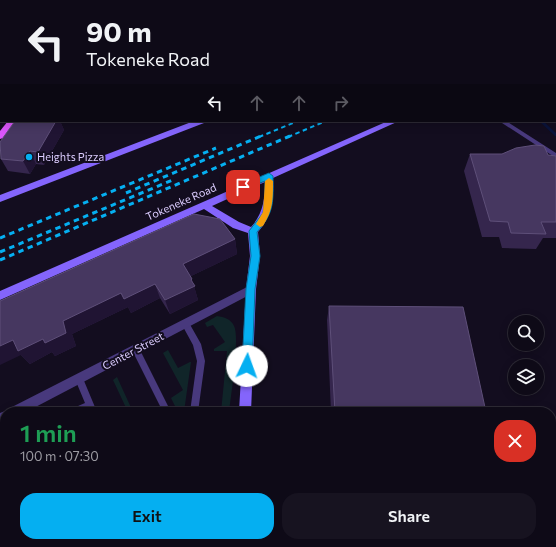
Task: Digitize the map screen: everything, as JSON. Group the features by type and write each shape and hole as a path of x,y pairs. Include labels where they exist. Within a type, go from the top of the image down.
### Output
{"main road":[{"path":"0,136 11,122"}],"street":[{"path":"0,199 198,122"},
{"name":"Tokeneke Road","path":"0,296 393,122"},
{"path":"245,407 251,289 256,256 253,231 267,213 269,176"},
{"path":"204,205 236,225 253,231"},
{"name":"Center Street","path":"24,407 251,289"}],"lane":[{"path":"504,122 556,156"},
{"path":"185,323 197,344 201,361 195,407"},
{"path":"136,350 164,407"},
{"path":"79,379 90,407"}],"green space":[{"path":"217,316 225,318 231,322 236,332 230,407 221,407 227,351 214,351 214,349 225,342 213,325 207,327 205,323"},
{"path":"168,350 178,368 191,362 185,407 176,407 171,398 183,390 163,353"},
{"path":"117,377 131,407 126,407 113,380"}],"building":[{"path":"14,122 55,122 38,152 30,151 23,161 1,159 0,142"},
{"path":"535,145 544,146 548,155 556,156 556,222 541,222 546,234 511,233 508,222 490,221 470,154 502,154 516,148"},
{"path":"194,214 220,219 235,239 183,264 195,286 165,300 155,284 124,299 121,293 63,321 66,333 45,343 43,339 18,351 13,340 0,346 0,301"},
{"path":"329,306 463,307 485,407 335,407"}],"waterway":[{"path":"542,122 556,135"}],"railway":[{"path":"259,137 296,122"},
{"path":"288,137 324,122"},
{"path":"126,193 261,136"},
{"path":"0,260 290,136"},
{"path":"0,238 216,148"},
{"path":"0,252 175,179"}],"slow traffic":[{"path":"260,224 267,213 269,181"}],"place":[{"name":"Heights Pizza","path":"29,157"}],"route":[{"path":"243,187 269,176 270,186 267,213 260,224 253,231 256,256 251,289 247,366"}]}
